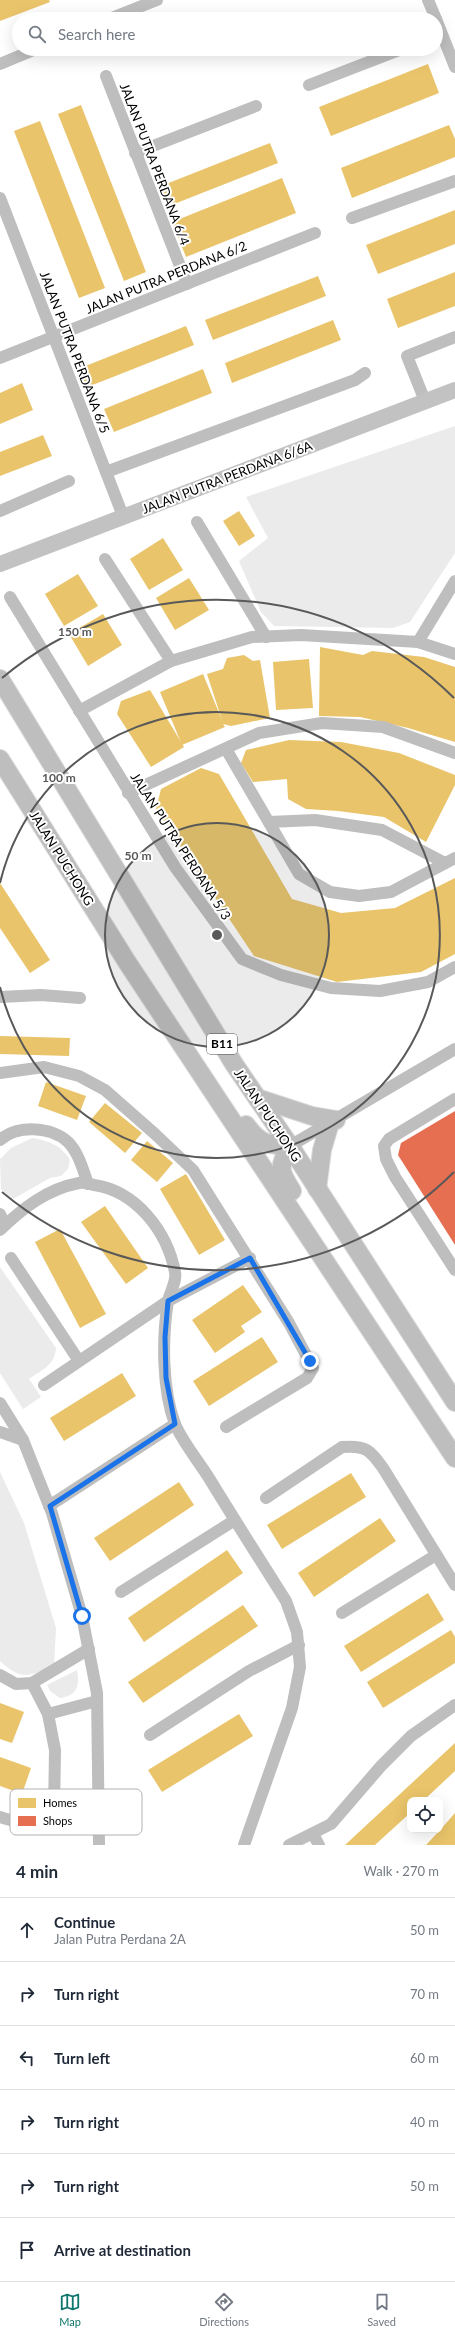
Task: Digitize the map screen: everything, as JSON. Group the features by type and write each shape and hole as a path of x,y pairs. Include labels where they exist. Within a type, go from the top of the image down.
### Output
{"main road":[{"name":"JALAN PUCHONG","path":"0,679 164,951 257,1098 448,1388 455,1402"},
{"name":"JALAN PUCHONG","path":"0,759 127,962 213,1089 455,1458"},
{"path":"213,1089 225,1098 256,1138 268,1145 290,1146 280,1164 281,1173 310,1224 312,1241"},
{"path":"257,1098 333,1122 322,1150 317,1189"}],"street":[{"path":"127,12 157,0"},
{"path":"428,0 433,12"},
{"path":"443,43 455,67"},
{"path":"0,64 19,56"},
{"path":"309,85 384,56"},
{"name":"JALAN PUTRA PERDANA 6/4","path":"106,76 187,284"},
{"path":"135,153 256,106"},
{"path":"352,218 455,181"},
{"name":"JALAN PUTRA PERDANA 6/5","path":"0,198 123,516"},
{"name":"JALAN PUTRA PERDANA 6/2","path":"0,358 315,233"},
{"path":"425,401 407,356 455,337"},
{"path":"106,472 355,380 365,373"},
{"name":"JALAN PUTRA PERDANA 6/6A","path":"0,564 455,390"},
{"path":"0,511 69,481"},
{"path":"197,522 266,637"},
{"path":"105,559 171,661"},
{"path":"418,642 455,581"},
{"name":"JALAN PUTRA PERDANA 5/3","path":"10,597 128,793 175,867 242,959 281,975 331,988 380,991 428,982 455,968"},
{"path":"79,711 171,661 252,637 301,635 418,642 455,654"},
{"path":"128,793 259,733 322,723 382,727 455,753"},
{"path":"226,749 299,874 330,892 359,896 391,892 450,861"},
{"path":"269,822 315,820 382,830 450,861"},
{"path":"0,986 4,996 41,995 80,998"},
{"path":"290,1146 455,1049"},
{"path":"0,1073 44,1067 79,1076 105,1090 193,1170 250,1258 289,1323 312,1368 307,1378 226,1427"},
{"path":"455,1099 389,1139 384,1146 386,1159 395,1177 455,1270"},
{"path":"2,1133 14,1130 32,1129 51,1133 68,1142 80,1160 88,1184"},
{"path":"2,1223 50,1192 81,1183 109,1187 134,1201 152,1222 169,1253 176,1274 168,1301 165,1337 166,1378 175,1424 286,1601 298,1632 300,1667 292,1708 244,1845"},
{"path":"11,1258 78,1361"},
{"path":"44,1385 168,1301 250,1258"},
{"path":"0,1403 23,1440 50,1506 82,1616 97,1701 98,1789"},
{"path":"50,1506 175,1424"},
{"path":"0,1432 23,1440"},
{"path":"266,1498 342,1448 356,1446 370,1450 455,1585"},
{"path":"121,1592 235,1520"},
{"path":"342,1613 436,1555"},
{"path":"150,1735 250,1670 299,1645"},
{"path":"0,1675 16,1684 32,1683 88,1649"},
{"path":"32,1683 48,1714 55,1750 54,1789"},
{"path":"48,1714 97,1701"},
{"path":"289,1845 331,1824 380,1766 411,1736 455,1704"},
{"path":"0,1817 10,1819"},
{"path":"313,1834 319,1845"},
{"path":"99,1835 99,1845"}],"shaded area":[{"path":"455,426 455,553 410,622 393,628 274,626 261,612 239,561 268,538 246,497"},
{"path":"32,1138 49,1142 59,1147 70,1160 68,1169 61,1176 50,1178 13,1199 1,1189 0,1159 11,1148"},
{"path":"0,1267 56,1348 53,1359 50,1363 43,1370 29,1379 41,1397 23,1409 0,1373"},
{"path":"0,1472 24,1523 56,1628 54,1667 26,1675 14,1672 0,1661"},
{"path":"77,1670 78,1680 74,1692 66,1697 60,1698 50,1691 47,1685"}],"building: Homes":[{"path":"0,0 49,0 50,2 24,12 12,12 12,16 0,21"},
{"path":"428,64 439,93 331,136 319,107"},
{"path":"81,105 146,272 124,281 58,114"},
{"path":"40,121 105,288 79,298 14,131"},
{"path":"449,125 455,139 455,157 352,198 341,168"},
{"path":"270,143 278,163 169,206 161,186"},
{"path":"282,178 296,213 186,257 172,222"},
{"path":"455,210 455,244 378,274 366,245"},
{"path":"455,272 455,306 398,328 387,299"},
{"path":"318,276 326,296 213,340 205,320"},
{"path":"333,320 341,340 232,383 225,363"},
{"path":"186,326 194,345 85,388 78,369"},
{"path":"203,369 212,393 114,432 104,409"},
{"path":"22,383 33,410 0,424 0,393"},
{"path":"43,435 52,456 0,476 0,452"},
{"path":"239,511 255,536 239,546 223,521"},
{"path":"163,538 183,570 149,590 130,559"},
{"path":"78,574 98,606 64,626 45,594"},
{"path":"189,578 209,610 175,630 156,598"},
{"path":"103,614 122,645 88,666 69,634"},
{"path":"320,647 363,655 372,651 424,657 455,667 455,742 408,728 360,717 319,716"},
{"path":"244,655 253,661 260,660 270,718 231,726 223,724 225,727 182,745 160,692 203,674 222,720 207,674 223,669 227,658"},
{"path":"309,659 313,708 276,710 273,662"},
{"path":"150,690 184,747 151,767 117,714 121,701"},
{"path":"289,740 341,742 399,753 455,775 455,785 426,842 384,817 338,811 306,809 288,799 287,779 253,782 241,763 246,750"},
{"path":"201,768 219,774 292,899 341,913 395,908 455,878 455,954 421,972 337,982 254,956 156,809 161,789"},
{"path":"0,883 50,960 30,973 0,928"},
{"path":"0,1036 70,1038 69,1056 0,1054"},
{"path":"46,1082 86,1096 77,1120 38,1106"},
{"path":"105,1103 142,1133 125,1153 89,1122"},
{"path":"147,1141 173,1163 157,1182 131,1160"},
{"path":"186,1174 225,1240 199,1255 160,1189"},
{"path":"105,1206 148,1268 126,1284 81,1222"},
{"path":"60,1229 106,1314 80,1328 35,1242"},
{"path":"243,1285 262,1312 241,1326 245,1332 215,1353 192,1320"},
{"path":"262,1337 278,1362 209,1406 193,1381"},
{"path":"122,1373 136,1396 64,1441 50,1418"},
{"path":"351,1473 366,1497 282,1549 267,1525"},
{"path":"179,1482 194,1505 110,1561 94,1538"},
{"path":"380,1518 396,1541 314,1597 298,1573"},
{"path":"227,1550 243,1573 144,1642 128,1618"},
{"path":"428,1593 444,1620 361,1672 344,1646"},
{"path":"243,1605 258,1626 143,1703 128,1682"},
{"path":"451,1630 455,1637 455,1663 383,1708 367,1682"},
{"path":"0,1703 24,1712 12,1743 0,1739"},
{"path":"239,1714 253,1736 162,1792 148,1770"},
{"path":"455,1743 455,1771 427,1797 407,1797 407,1816 375,1845 345,1845"},
{"path":"0,1757 31,1768 24,1789 10,1790 0,1786"},
{"path":"455,1813 455,1845 426,1845 437,1833 443,1833 443,1827"}],"building: Shops":[{"path":"455,1111 455,1245 398,1155 401,1143"}],"route":[{"path":"82,1616 50,1506 175,1424 166,1378 165,1337 168,1301 207,1279 250,1258 310,1361"}]}
